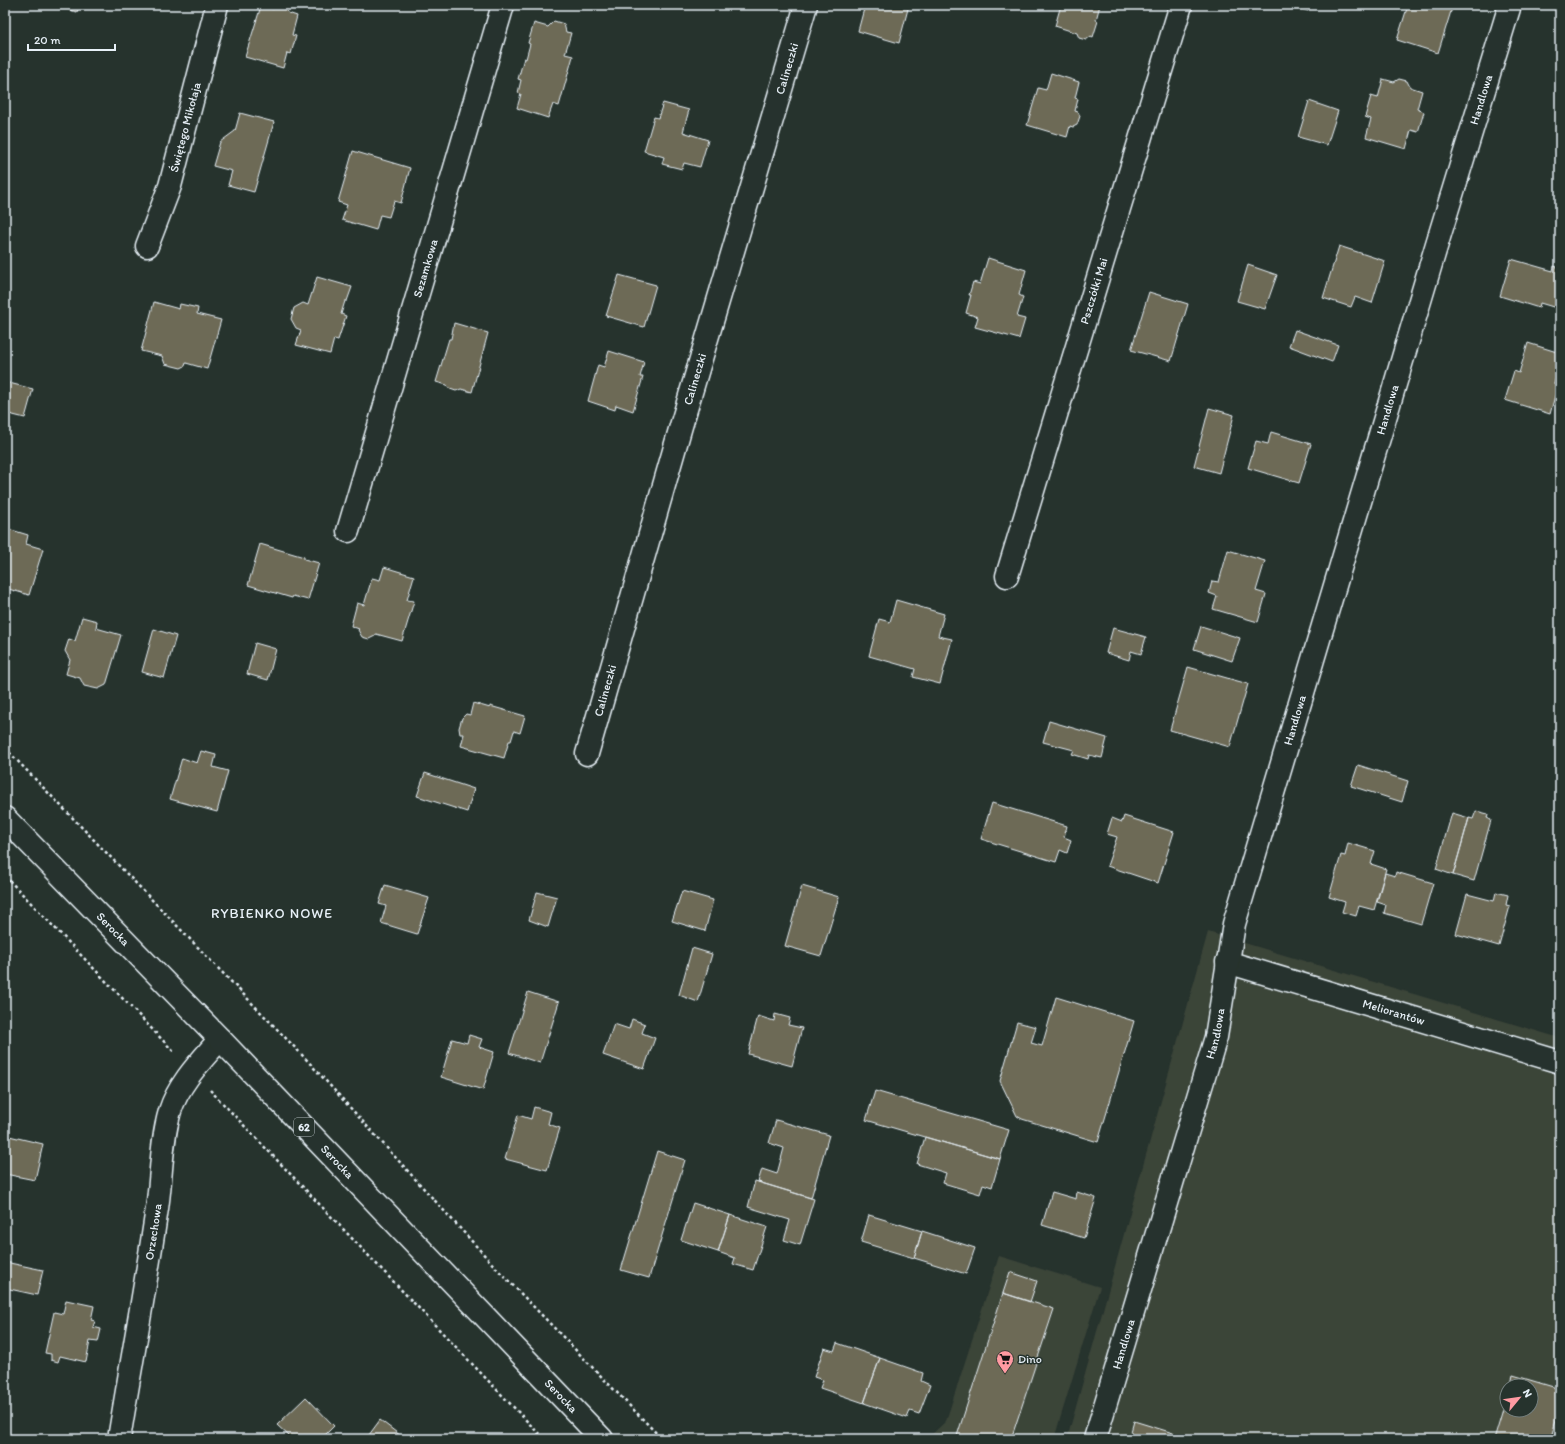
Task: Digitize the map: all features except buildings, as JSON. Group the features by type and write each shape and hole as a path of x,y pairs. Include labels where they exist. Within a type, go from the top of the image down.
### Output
{"street":[{"name":"Świętego Mikołaja","path":"147,246 170,186 217,5"},
{"name":"Sezamkowa","path":"348,531 503,5"},
{"name":"Calineczki","path":"587,754 681,426 806,5"},
{"name":"Pszczółki Mai","path":"1007,576 1181,5"},
{"name":"Handlowa","path":"1096,1439 1216,1037 1234,924 1436,246 1510,5"},
{"name":"Serocka","path":"5,818 220,1039 602,1439"},
{"name":"Meliorantów","path":"1227,962 1560,1062"},
{"name":"Orzechowa","path":"118,1439 157,1213 162,1148 170,1110 181,1088 192,1072 220,1039"}],"path":[{"path":"5,748 305,1058 498,1270 662,1439"},
{"path":"5,876 544,1439"}],"shaded area":[{"path":"1208,932 1560,1038 1560,1439 1067,1439"},
{"path":"999,1256 1100,1287 1054,1439 927,1439 946,1421"}],"place":[{"name":"Dino","path":"1005,1374"}],"district":[{"name":"RYBIENKO NOWE","path":"272,913"}]}
